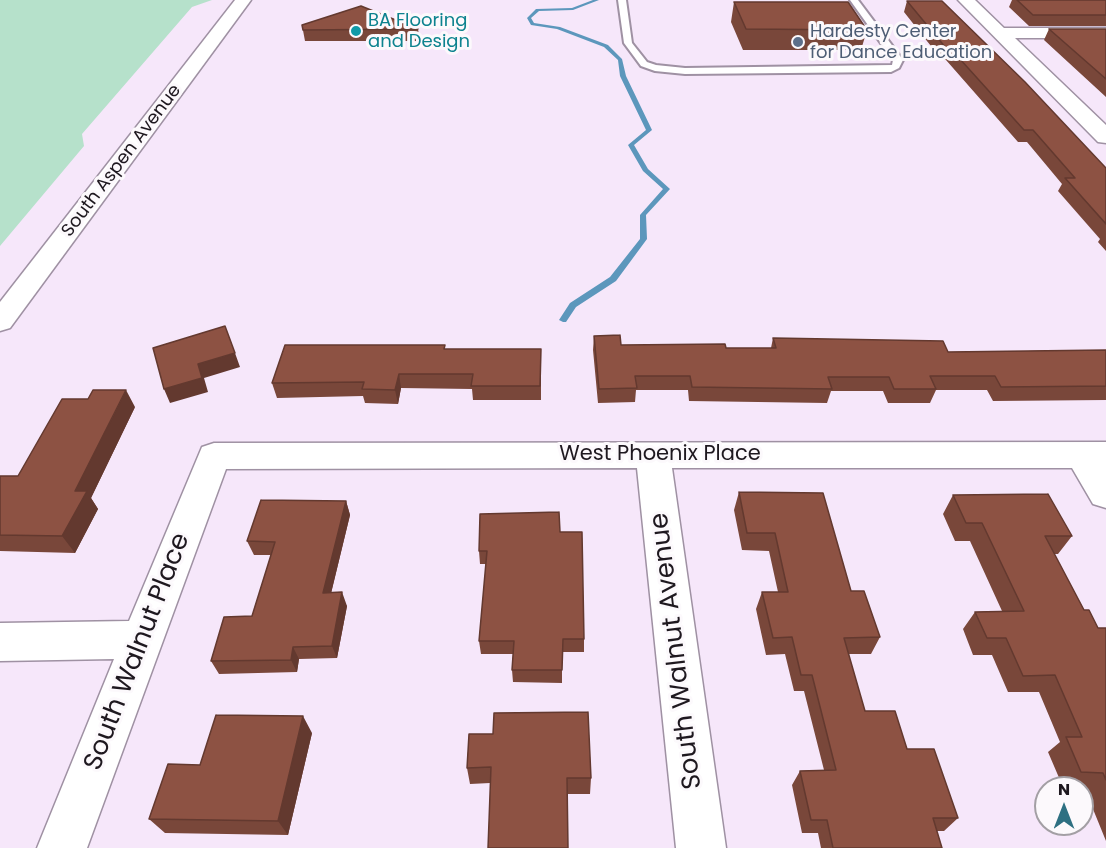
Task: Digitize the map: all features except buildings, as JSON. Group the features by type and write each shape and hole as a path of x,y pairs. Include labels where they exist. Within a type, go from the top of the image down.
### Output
{"street":[{"name":"South Aspen Avenue","path":"0,322 243,0"},
{"path":"966,0 1104,133"},
{"path":"1000,33 1106,33"},
{"name":"South Walnut Avenue","path":"653,455 701,848"},
{"path":"1094,455 1106,494"},
{"name":"West Phoenix Place","path":"214,456 1094,455"},
{"name":"South Walnut Place","path":"62,848 214,456"},
{"path":"0,642 143,640"}],"lane":[{"path":"622,0 628,43 644,64 655,68 685,71 891,69 896,66 898,60 854,0"}],"green space":[{"path":"0,0 212,0 192,7 82,134 84,146 0,246"}],"waterway":[{"path":"563,320 573,305 613,279 644,239 643,215 667,189 645,170 631,145 649,130 623,76 620,60 606,46 558,28 533,24 529,18 538,10 573,9 597,0"}],"place":[{"name":"BA Flooring and Design","path":"356,31"},
{"name":"Hardesty Center for Dance Education","path":"798,42"}]}
